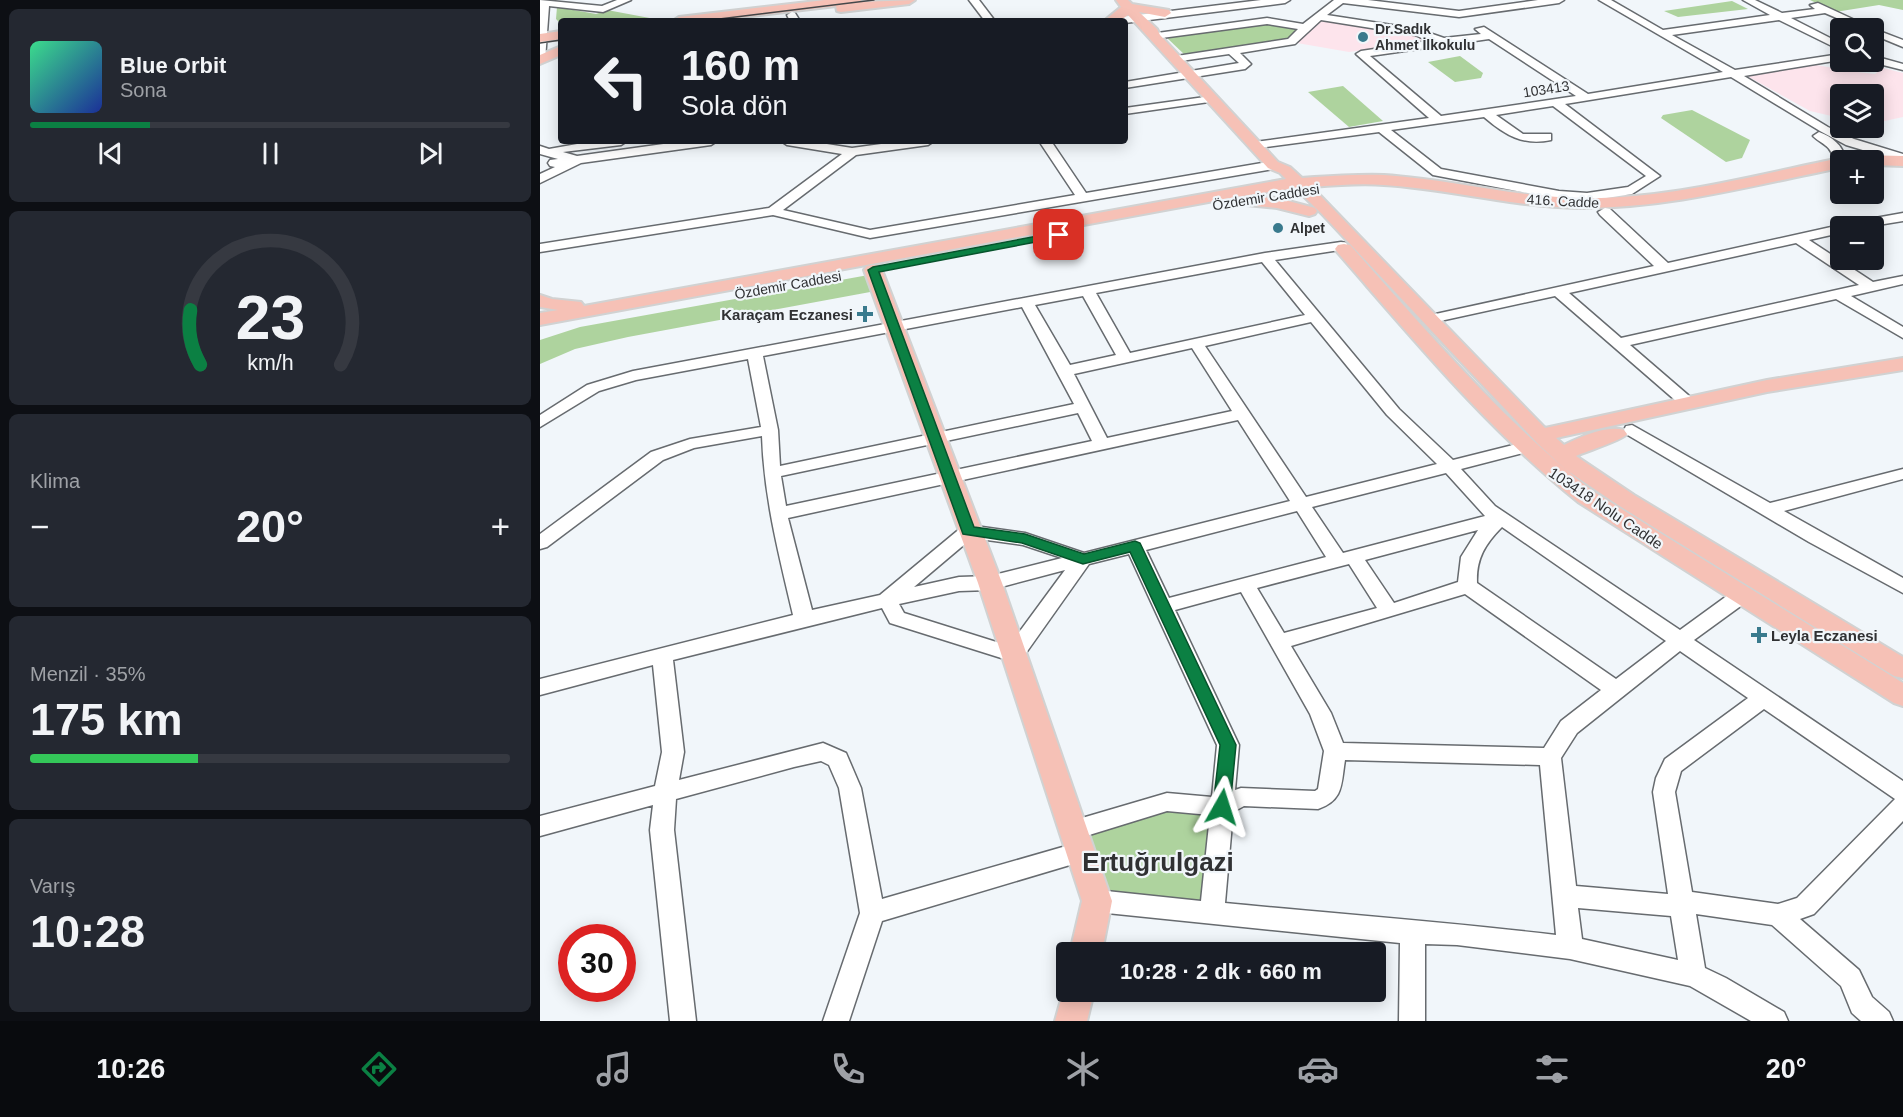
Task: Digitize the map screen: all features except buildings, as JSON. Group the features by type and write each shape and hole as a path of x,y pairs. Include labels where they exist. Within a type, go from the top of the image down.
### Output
{"main road":[{"path":"753,18 855,0"},
{"path":"712,18 909,0"},
{"path":"1125,3 1168,14"},
{"path":"1116,18 1121,15 1125,3"},
{"path":"1125,3 1137,24"},
{"path":"543,22 558,26"},
{"name":"103418 Nolu Cadde","path":"1137,24 1174,59 1255,146 1292,180 1341,246 1495,417 1533,441 1551,472 1586,497 1903,696"},
{"path":"541,41 558,36"},
{"path":"541,41 558,43"},
{"path":"540,60 558,51"},
{"path":"1884,160 1903,160"},
{"name":"416. Cadde","path":"1292,180 1403,182 1537,201 1630,202 1830,168"},
{"name":"Özdemir Caddesi","path":"540,320 610,305 1244,191 1292,180 1384,188 1501,206 1605,212 1672,207 1830,169"},
{"path":"1884,170 1903,170"},
{"name":"Özdemir Caddesi","path":"540,331 1225,203 1292,180"},
{"path":"1315,208 1329,194 1356,186"},
{"path":"1225,203 1267,202 1315,208 1431,319 1533,441 1562,454 1626,500 1903,669"},
{"path":"873,270 968,531 990,583 1097,901 1088,942"},
{"path":"540,300 561,306 610,305"},
{"path":"1533,441 1823,375 1903,364"},
{"path":"1562,454 1588,442 1632,430 1804,389 1903,374"},
{"path":"1071,1021 1076,1002"}],"street":[{"path":"540,60 545,2 603,9 626,0"},
{"path":"974,0 988,18"},
{"path":"1137,24 1168,14 1285,0"},
{"path":"1174,59 1291,42 1305,27 1321,17 1340,0"},
{"path":"1344,0 1460,14 1559,0"},
{"path":"1590,0 1833,144 1836,150"},
{"path":"1604,0 1836,135 1903,160"},
{"path":"1748,0 1830,42"},
{"path":"1805,0 1844,18"},
{"path":"1651,35 1826,10"},
{"path":"1168,14 1189,31"},
{"path":"1460,14 1490,36 1586,97"},
{"path":"1321,17 1418,32 1429,39 1440,42"},
{"path":"1137,24 1189,31 1275,21 1305,27"},
{"path":"1439,120 1361,54 1490,36"},
{"path":"1884,36 1903,44"},
{"path":"1128,85 1241,67 1246,64 1232,51"},
{"name":"103413","path":"1255,146 1383,129 1830,59"},
{"path":"1884,62 1903,67"},
{"path":"1128,111 1212,99"},
{"path":"1383,129 1437,172 1559,195 1587,197 1609,195 1632,190 1654,176 1555,102"},
{"path":"1487,113 1511,134 1520,138 1529,140 1547,137"},
{"path":"543,151 598,144"},
{"path":"554,163 690,144"},
{"path":"805,144 852,152 907,144"},
{"path":"1048,144 1083,198"},
{"path":"543,151 577,160"},
{"path":"773,211 852,152"},
{"path":"540,179 577,160"},
{"path":"540,248 773,211 842,230 870,234 1083,198 1292,180"},
{"path":"1605,212 1665,268"},
{"path":"1884,220 1903,217"},
{"path":"1431,319 1830,231"},
{"path":"1799,239 1872,288"},
{"path":"540,422 593,387 633,376 1265,257 1341,246"},
{"path":"1265,257 1393,412 1500,518 1903,793"},
{"path":"1618,343 1903,280"},
{"path":"1087,290 1125,358"},
{"path":"1558,291 1689,404"},
{"path":"1840,295 1903,333"},
{"path":"1026,302 1065,371 1102,444"},
{"path":"1065,371 1315,317"},
{"path":"1196,343 1300,504 1389,611"},
{"path":"755,353 770,430 772,473 778,514 804,619"},
{"path":"772,473 1082,407"},
{"path":"778,514 1242,414"},
{"path":"540,543 657,456 690,444 770,430"},
{"path":"1632,430 1767,510 1903,586"},
{"path":"540,687 804,619 959,584 990,583 1449,466 1533,441"},
{"path":"1767,510 1903,474"},
{"path":"1163,606 1500,518"},
{"path":"1500,518 1472,550 1466,568 1468,586 1616,690"},
{"path":"887,600 968,531 1025,539 1083,559"},
{"path":"1135,546 1228,745 1212,914"},
{"path":"887,600 897,618 1014,655 1083,559"},
{"path":"872,913 1076,841 1167,802 1222,807 1241,797 1318,800 1328,795 1335,751 1320,713 1246,585"},
{"path":"1279,642 1468,586"},
{"path":"1570,948 1550,757 1569,727 1742,595"},
{"path":"662,657 673,752 665,793 662,830 683,1021"},
{"path":"1693,975 1665,792 1667,778 1673,765 1764,697"},
{"path":"1335,751 1550,757"},
{"path":"540,826 794,758 823,752 838,759 850,788 872,913 836,1021"},
{"path":"1565,896 1682,904 1778,915 1805,906 1903,806"},
{"path":"1097,901 1413,933 1457,934 1570,948 1693,975 1717,986 1775,1021"},
{"path":"1778,915 1850,978 1861,1004 1880,1021"},
{"path":"1412,1021 1413,933"}],"shaded area":[{"name":"Dr.Sadık Ahmet İlkokulu","path":"1326,19 1418,34 1426,41 1349,52 1297,43"},
{"path":"1816,65 1830,67 1830,72 1875,74 1884,72 1884,68 1903,73 1903,117 1884,121 1884,84 1830,84 1830,116 1810,111 1747,76"}],"green space":[{"path":"1810,0 1903,0 1903,10 1879,5 1835,12"},
{"path":"1732,1 1748,9 1678,17 1664,11"},
{"path":"557,7 596,14 607,10 650,18 558,18 558,21 556,19"},
{"path":"1272,22 1301,28 1286,41 1186,56 1165,36"},
{"path":"1460,56 1483,73 1481,78 1455,82 1428,62"},
{"path":"1343,86 1383,121 1349,127 1308,92"},
{"path":"1692,110 1750,140 1742,158 1726,162 1661,118 1663,115"},
{"path":"874,274 881,290 628,337 575,349 540,364 540,340 580,327"},
{"path":"1167,802 1222,807 1212,914 1097,901 1073,830"}],"tram line":[{"path":"727,18 874,0"},
{"path":"540,43 558,40"}],"place":[{"name":"Dr.Sadık Ahmet İlkokulu","path":"1363,37"},
{"name":"Alpet","path":"1278,228"},
{"name":"Karaçam Eczanesi","path":"865,314"},
{"name":"Leyla Eczanesi","path":"1759,635"}],"district":[{"name":"Ertuğrulgazi","path":"1158,862"}],"route":[{"path":"1059,235 873,270 968,531 1025,539 1083,559 1135,546 1228,745 1222,807"}]}
